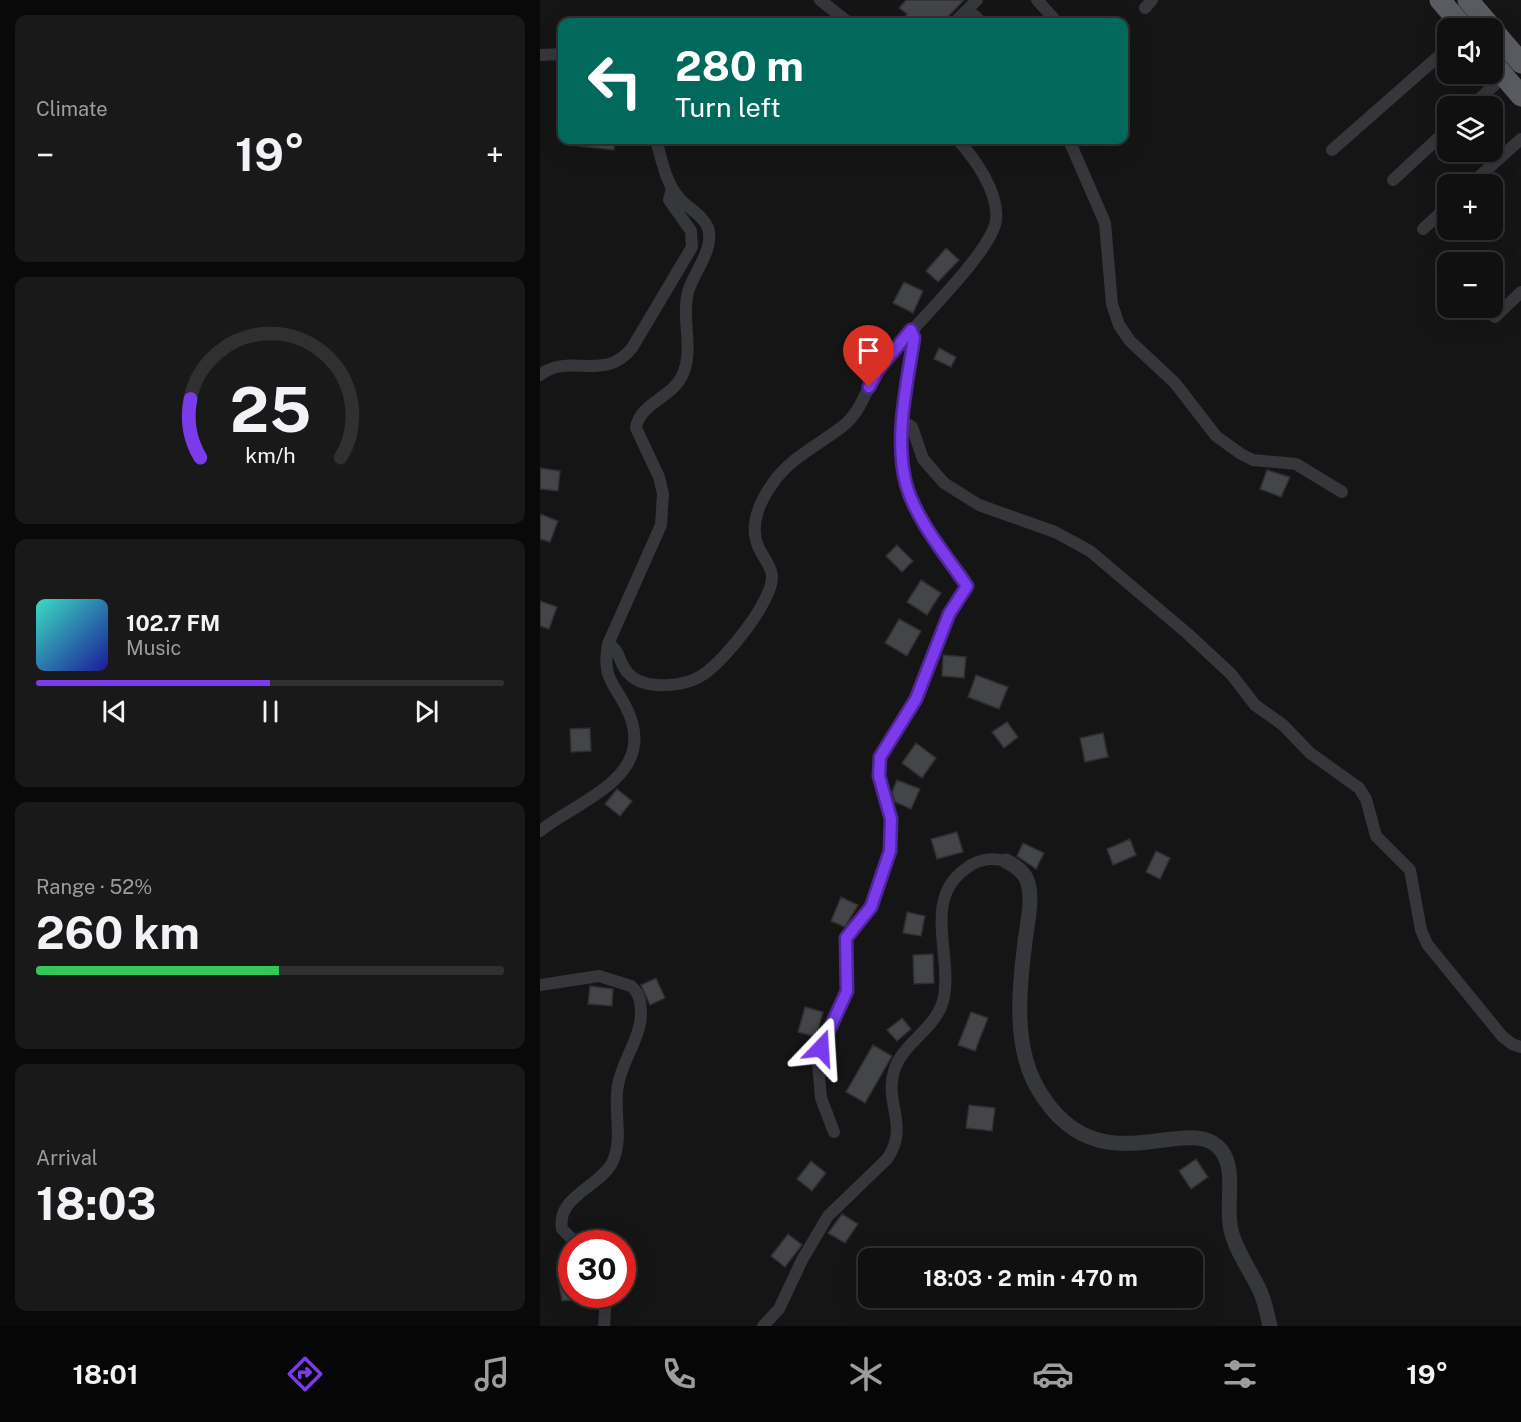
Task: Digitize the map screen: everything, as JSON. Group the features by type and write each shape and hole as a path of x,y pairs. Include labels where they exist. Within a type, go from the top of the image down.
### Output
{"highway":[{"path":"1440,0 1455,18"},
{"path":"1468,0 1483,18"},
{"path":"1503,42 1521,63"},
{"path":"1503,75 1521,96"}],"street":[{"path":"820,0 843,18"},
{"path":"1037,0 1053,18"},
{"path":"959,18 973,5"},
{"path":"540,56 558,54"},
{"path":"1332,150 1437,58"},
{"path":"1393,180 1437,139"},
{"path":"1482,174 1521,139"},
{"path":"540,831 614,783 630,759 633,729 625,706 609,681 606,656 608,644 654,544 663,510 659,477 638,436 638,419 643,411 668,395 683,375 688,351 685,312 688,294 709,244 707,225 672,188 657,144"},
{"path":"608,644 617,651 626,671 640,681 650,684 676,684 692,680 716,664 746,627 767,597 770,587 771,570 757,545 755,532 759,507 766,494 788,465 854,416 878,370 990,238 994,228 996,208 984,178 961,144"},
{"path":"1071,144 1105,223 1112,304 1119,324 1130,341 1174,383 1216,436 1241,454 1253,459 1296,464 1342,492"},
{"path":"540,375 557,367 609,365 621,359 633,348 692,247 691,231 669,200 672,188"},
{"path":"1423,229 1437,216"},
{"path":"1503,309 1521,292"},
{"path":"834,1132 821,1098 818,1063 826,1034 847,991 846,938 871,907 890,851 891,819 879,776 880,757 916,699 949,614 967,586 915,506 906,485 901,460 902,421 914,338 911,330"},
{"path":"902,421 912,427 923,459 944,483 979,505 1054,532 1090,551 1188,633 1231,674 1255,705 1283,725 1310,753 1359,788 1366,800 1376,836 1410,870 1421,930 1427,944 1502,1036 1512,1044 1521,1047"},
{"path":"763,1326 779,1310 801,1260 828,1216 894,1150 898,1131 892,1091 895,1069 906,1051 934,1021 944,997 940,922 952,882 958,874 977,861 987,858 1006,861 1022,873 1029,891 1020,976 1022,1043 1032,1080 1060,1118 1080,1134 1095,1140 1122,1145 1205,1138 1215,1144 1227,1161 1231,1230 1246,1268 1261,1292 1270,1326"},
{"path":"540,985 599,976 631,986 641,1001 639,1029 625,1059 618,1086 618,1135 613,1160 600,1179 578,1194 562,1214 563,1230"},
{"path":"604,1326 605,1308"}],"building":[{"path":"906,0 964,0 947,18 904,18 907,14 899,8"},
{"path":"579,144 615,144 614,150 579,146"},
{"path":"946,248 959,260 938,282 926,271"},
{"path":"904,282 923,291 913,313 893,303"},
{"path":"939,348 956,357 951,367 934,359"},
{"path":"540,468 560,471 558,491 540,489"},
{"path":"1267,470 1290,477 1281,497 1260,489"},
{"path":"540,514 558,521 550,542 540,539"},
{"path":"897,545 913,561 902,572 886,556"},
{"path":"921,580 941,593 927,615 907,602"},
{"path":"540,601 557,607 549,629 540,626"},
{"path":"899,619 921,631 907,656 885,643"},
{"path":"943,655 966,657 964,678 942,676"},
{"path":"976,675 1008,687 999,709 968,697"},
{"path":"1007,722 1018,737 1004,748 992,732"},
{"path":"590,728 591,751 571,752 570,729"},
{"path":"1103,733 1108,757 1085,762 1080,738"},
{"path":"916,743 936,758 922,778 902,763"},
{"path":"897,780 920,789 911,809 895,802 892,792"},
{"path":"617,789 632,801 620,816 605,804"},
{"path":"957,832 963,852 937,859 931,839"},
{"path":"1130,839 1136,855 1113,865 1107,849"},
{"path":"1023,843 1044,853 1036,869 1017,856"},
{"path":"1156,851 1170,858 1160,879 1146,872"},
{"path":"841,897 858,905 845,927 831,921"},
{"path":"907,912 925,916 921,936 903,933"},
{"path":"933,954 934,983 914,984 913,955"},
{"path":"656,978 665,998 650,1005 641,985"},
{"path":"590,986 613,989 612,1006 588,1004"},
{"path":"805,1007 823,1012 816,1037 798,1032"},
{"path":"971,1012 988,1018 975,1051 958,1045"},
{"path":"902,1018 911,1029 897,1041 887,1030"},
{"path":"873,1045 892,1056 865,1103 846,1092"},
{"path":"969,1105 995,1108 992,1131 966,1128"},
{"path":"1196,1159 1208,1177 1191,1189 1179,1171"},
{"path":"811,1161 826,1173 812,1191 797,1179"},
{"path":"842,1214 858,1224 845,1243 828,1233"},
{"path":"788,1234 802,1245 785,1267 771,1256"}],"route":[{"path":"821,1048 830,1023 847,991 846,938 871,907 890,851 891,819 879,776 882,750 916,699 949,614 967,586 915,506 906,485 901,460 901,435 914,338 911,330 878,370 869,387"}]}
